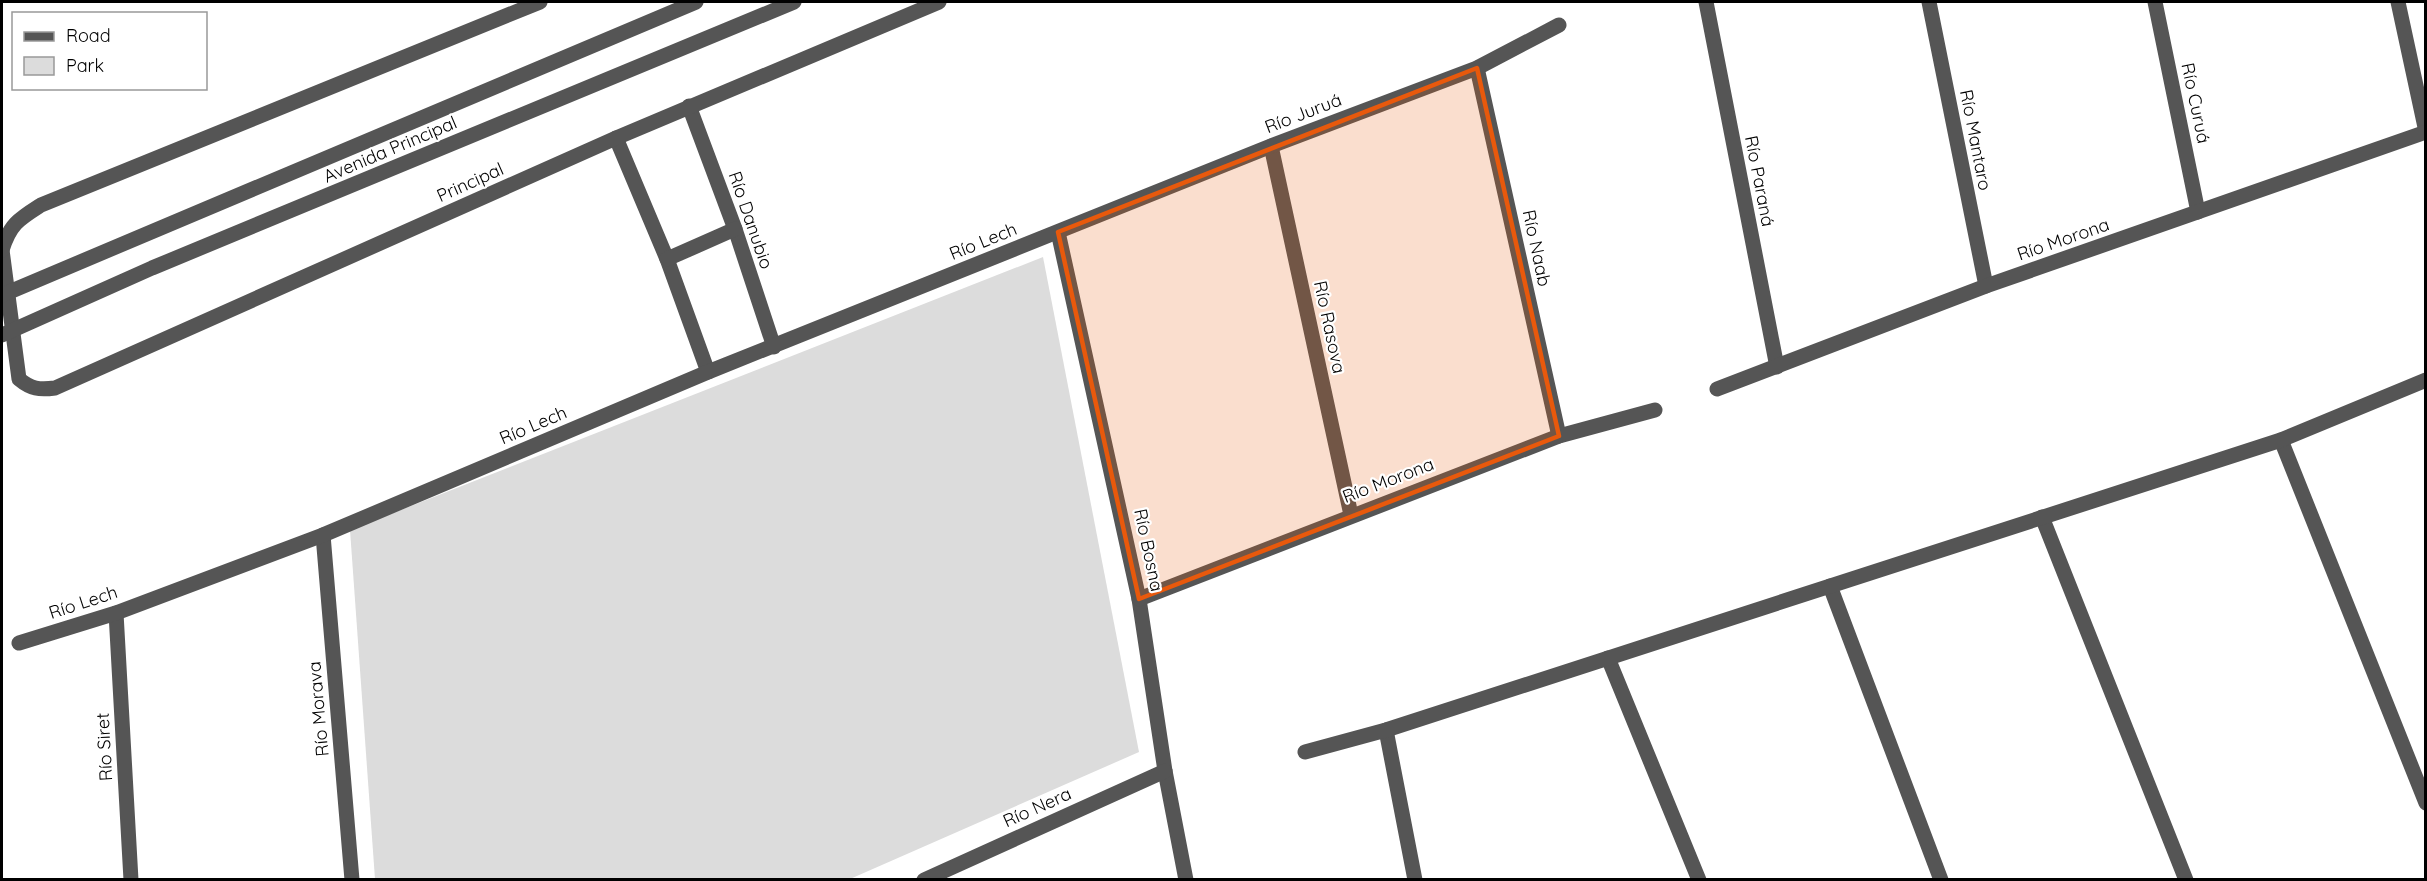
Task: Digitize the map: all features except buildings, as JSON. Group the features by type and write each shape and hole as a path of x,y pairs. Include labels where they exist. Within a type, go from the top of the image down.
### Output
{"street":[{"path":"2,250 7,233 17,220 41,205 540,2"},
{"name":"Avenida Principal","path":"2,295 696,2"},
{"name":"Avenida Principal","path":"2,335 152,268 794,2"},
{"name":"Principal","path":"2,250 19,379 28,387 39,390 55,388 689,106 939,2"},
{"name":"Río Paraná","path":"1706,2 1777,367"},
{"name":"Río Mantaro","path":"1929,2 1986,286"},
{"name":"Río Curuá","path":"2156,2 2198,212"},
{"path":"2398,2 2426,132"},
{"name":"Río Juruá","path":"1058,232 1272,146 1477,68 1559,25"},
{"name":"Río Naab","path":"1477,68 1558,436"},
{"name":"Río Danubio","path":"689,106 735,229 774,347"},
{"name":"Río Morona","path":"1717,389 1986,286 2426,132"},
{"path":"616,138 667,260 708,372"},
{"name":"Río Rasova","path":"1272,146 1351,515"},
{"path":"667,260 735,229"},
{"name":"Río Lech","path":"19,643 116,613 323,535 708,372 1058,232"},
{"name":"Río Bosna","path":"1058,232 1139,598 1166,771 1186,879"},
{"path":"1305,752 1386,730 2281,440 2426,380"},
{"name":"Río Morona","path":"1139,598 1558,436 1655,410"},
{"path":"2281,440 2426,803"},
{"path":"2042,517 2186,879"},
{"name":"Río Morava","path":"323,535 352,879"},
{"path":"1830,586 1941,879"},
{"name":"Río Siret","path":"116,613 131,879"},
{"path":"1608,658 1699,879"},
{"path":"1386,730 1415,879"},
{"name":"Río Nera","path":"924,879 1166,771"}],"highlighted area":[{"path":"1477,68 1559,436 1139,599 1058,232"}],"green space":[{"path":"1043,257 1139,752 850,879 375,879 350,530"}]}
